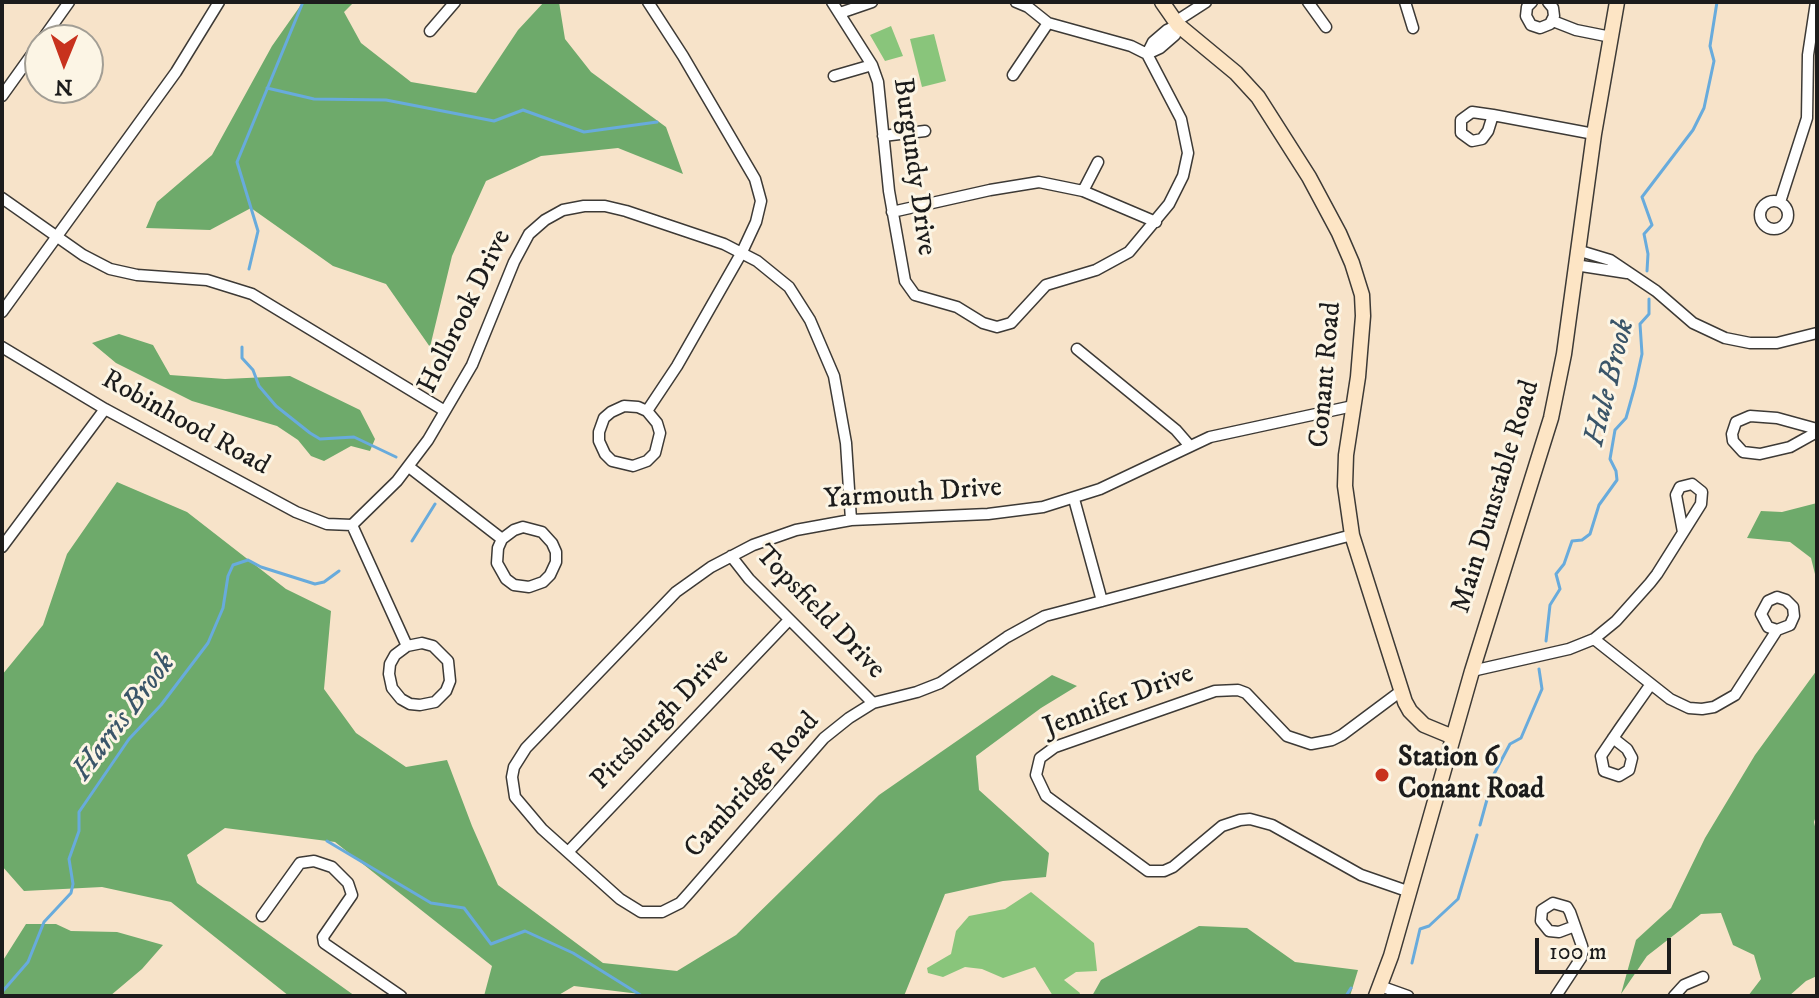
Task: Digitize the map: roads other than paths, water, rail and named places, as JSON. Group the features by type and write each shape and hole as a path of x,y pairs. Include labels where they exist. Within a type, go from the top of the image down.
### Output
{"main road":[{"name":"Conant Road","path":"1162,2 1177,23 1236,73 1258,97 1309,177 1352,263 1363,305 1346,455 1345,486 1352,535 1410,711 1417,720 1453,737"},
{"name":"Main Dunstable Road","path":"1378,991 1410,892 1472,671 1551,418 1564,354 1594,134 1617,2"}],"street":[{"path":"53,24 69,2"},
{"path":"2,312 176,72 219,2"},
{"path":"430,31 455,2"},
{"path":"647,411 677,366 742,252 760,210 760,193 755,179 677,44 648,2"},
{"name":"Burgundy Drive","path":"832,2 872,65 878,82 892,212 909,289 923,298 957,307 983,323 997,327 1011,323 1046,285 1096,270 1121,257 1137,245 1169,204 1183,176 1188,144 1175,106 1147,54"},
{"path":"840,13 872,2"},
{"path":"1016,2 1028,7 1048,23 1131,46 1147,54 1153,42 1206,2"},
{"path":"1308,2 1326,27"},
{"path":"1405,2 1413,28"},
{"path":"1532,2 1526,11 1531,25 1545,27 1553,21 1554,12 1548,2"},
{"path":"1780,202 1807,118 1808,55 1816,2"},
{"path":"1553,21 1569,28 1611,37"},
{"path":"1013,75 1048,23"},
{"path":"2,96 24,65"},
{"path":"834,76 872,65"},
{"path":"1493,115 1594,134"},
{"path":"883,136 925,131"},
{"path":"1083,191 1098,162"},
{"path":"892,212 1027,183 1053,183 1083,191 1156,222"},
{"path":"2,198 83,255 110,269 137,275 207,280 252,294 445,411"},
{"name":"Holbrook Drive","path":"352,525 409,467 445,411 481,345 529,234 563,210 584,206 605,206 742,252 768,268 789,287 810,320 828,358 839,399 846,443 851,520"},
{"path":"1576,258 1627,273 1656,291 1693,323 1725,338 1750,343 1777,343 1817,333"},
{"name":"Robinhood Road","path":"2,347 105,409 296,512 327,524 352,525"},
{"path":"1077,349 1176,430 1189,445"},
{"path":"624,406 647,411 655,418 660,433 655,453 647,461 633,466 612,461 599,441 604,418 624,406"},
{"name":"Yarmouth Drive","path":"568,852 528,815 515,797 512,777 518,757 676,592 711,567 796,530 851,520 988,514 1043,507 1074,499 1131,475 1189,445 1230,431 1353,406"},
{"path":"2,547 105,409"},
{"path":"1750,416 1777,418 1817,430 1790,447 1760,454 1743,452 1733,441 1732,434 1736,422 1750,416"},
{"path":"409,467 502,539"},
{"path":"1074,499 1102,601"},
{"path":"352,525 407,646"},
{"path":"523,527 542,532 550,538 556,552 556,562 550,575 534,586 524,587 510,582 500,572 497,563 496,553 502,539 523,527"},
{"path":"1472,671 1561,652 1594,639 1644,591 1683,532"},
{"name":"Cambridge Road","path":"568,852 631,907 651,914 671,909 703,878 824,738 873,703 940,683 1033,622 1352,535"},
{"name":"Topsfield Drive","path":"731,556 749,579 873,703"},
{"name":"Pittsburgh Drive","path":"568,852 789,620"},
{"path":"1594,639 1670,699 1689,708 1714,707 1735,695 1744,685 1777,630"},
{"path":"428,644 448,661 450,681 443,695 435,702 410,704 392,688 390,664 395,655 407,646 428,644"},
{"path":"1613,738 1651,684"},
{"name":"Jennifer Drive","path":"1401,691 1342,735 1321,744 1287,736 1246,693 1238,690 1215,691 1055,747 1040,758 1036,775 1037,783 1046,796 1148,871 1164,871 1173,867 1222,826 1250,819 1272,825 1361,875 1410,892"},
{"path":"262,916 300,863 314,861 332,867 348,883 352,895 323,937 324,943 401,996"},
{"path":"1556,996 1582,956 1575,926"},
{"path":"1674,996 1684,985 1703,977"},
{"path":"1378,991 1408,996"}],"waterway":[{"name":"Harris Brook","path":"249,269 258,231 237,162 303,2"},
{"name":"Hale Brook","path":"1647,271 1644,234 1652,225 1642,197 1693,130 1704,108 1714,61 1710,46 1717,2"},
{"path":"267,88 314,99 386,100 494,121 523,110 584,132 657,122"},
{"name":"Hale Brook","path":"1546,641 1550,605 1560,589 1556,574 1564,564 1572,541 1582,540 1590,534 1599,505 1617,480 1610,459 1615,430 1626,418 1635,386 1642,354 1640,324 1649,314 1649,299"},
{"name":"Harris Brook","path":"242,347 242,358 253,370 259,386 276,406 310,433 320,439 354,437 396,457"},
{"name":"Harris Brook","path":"412,541 435,504"},
{"name":"Harris Brook","path":"2,992 28,962 44,922 71,893 73,884 69,859 79,831 79,812 129,739 161,705 208,643 223,608 233,565 248,560 315,584 324,582 339,571"},
{"name":"Hale Brook","path":"1480,825 1494,774 1510,744 1521,738 1542,689 1539,669"},
{"name":"Hale Brook","path":"1412,963 1420,929 1429,926 1458,899 1477,835"},
{"path":"327,841 431,903 464,908 491,944 525,931 573,953 642,996"},
{"name":"Hale Brook","path":"1346,996 1351,988"}],"place":[{"name":"Station 6 Conant Road","path":"1382,775"}]}
